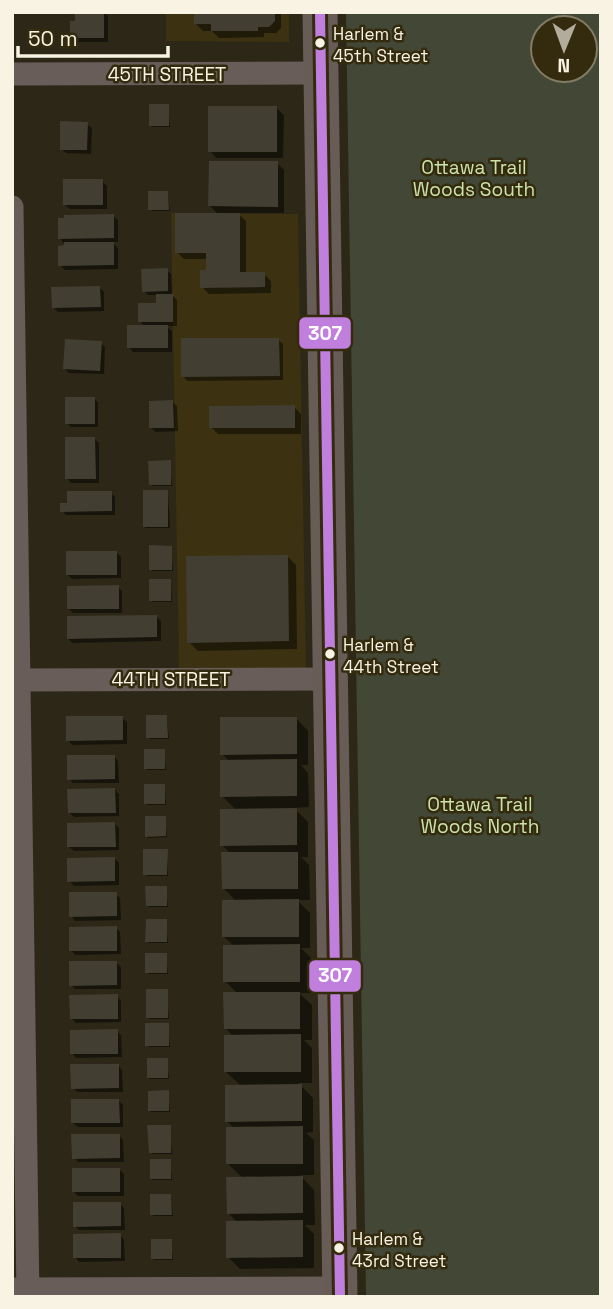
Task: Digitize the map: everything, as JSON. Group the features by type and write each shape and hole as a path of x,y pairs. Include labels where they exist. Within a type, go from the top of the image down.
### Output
{"main road":[{"path":"320,12 340,1292"}],"street":[{"name":"45TH STREET","path":"12,74 321,73"},
{"path":"12,207 23,1291 340,1292"},
{"name":"44TH STREET","path":"16,680 330,679"}],"shaded area":[{"path":"166,12 289,12 289,42 166,41"},
{"path":"171,213 298,214 306,672 179,668"}],"green space":[{"path":"346,12 601,12 601,1297 366,1297"}],"building":[{"path":"75,12 104,12 104,38 70,38 70,21 75,21"},
{"path":"194,12 275,12 275,21 269,27 258,27 258,31 211,31 211,24 194,24"},
{"path":"149,104 169,104 169,126 149,126"},
{"path":"208,106 277,106 277,152 208,152"},
{"path":"60,121 88,122 87,150 60,150"},
{"path":"209,161 278,161 278,207 208,206"},
{"path":"63,179 103,179 103,205 63,205"},
{"path":"148,191 168,191 169,210 148,210"},
{"path":"175,213 240,213 240,272 265,272 265,287 200,288 200,270 206,270 206,253 175,253"},
{"path":"114,214 114,238 58,239 58,218 64,218 64,215"},
{"path":"64,242 114,242 114,265 58,266 58,246 64,245"},
{"path":"168,268 168,291 142,292 141,269"},
{"path":"100,286 101,307 52,308 51,287"},
{"path":"156,294 173,294 173,322 138,322 138,303 156,303"},
{"path":"127,325 168,325 168,348 127,348"},
{"path":"181,338 279,338 280,376 181,377"},
{"path":"65,339 102,341 100,371 63,369"},
{"path":"65,397 95,397 95,424 65,424"},
{"path":"173,400 174,428 149,428 149,401"},
{"path":"295,405 295,428 209,428 209,406"},
{"path":"65,437 95,437 96,479 65,479"},
{"path":"171,460 171,485 149,485 148,461"},
{"path":"143,490 168,490 168,527 143,527"},
{"path":"67,491 112,491 112,511 60,512 60,503 67,503"},
{"path":"149,545 172,546 172,570 149,570"},
{"path":"66,551 117,551 117,575 66,575"},
{"path":"288,555 289,641 187,643 186,556"},
{"path":"149,579 171,579 171,601 149,601"},
{"path":"119,585 119,609 67,609 67,586"},
{"path":"157,615 157,637 67,639 67,616"},
{"path":"146,715 167,715 168,738 146,738"},
{"path":"66,716 123,716 123,740 66,741"},
{"path":"220,717 297,717 297,754 220,755"},
{"path":"144,749 165,749 165,769 144,769"},
{"path":"67,755 115,755 115,779 67,780"},
{"path":"297,759 297,796 220,797 220,760"},
{"path":"144,784 165,784 165,804 144,804"},
{"path":"115,788 116,813 68,813 67,789"},
{"path":"297,808 297,845 220,846 220,809"},
{"path":"145,816 166,816 166,836 145,837"},
{"path":"115,822 116,847 67,847 67,823"},
{"path":"143,849 168,849 167,875 143,875"},
{"path":"221,852 298,852 298,889 222,889"},
{"path":"115,857 115,881 67,882 67,858"},
{"path":"145,886 167,886 167,906 146,906"},
{"path":"69,892 117,892 117,916 69,917"},
{"path":"299,899 299,937 222,937 222,900"},
{"path":"146,919 167,919 167,942 145,942"},
{"path":"117,926 117,951 69,951 69,927"},
{"path":"300,944 300,982 223,982 223,945"},
{"path":"145,953 167,953 167,973 145,973"},
{"path":"69,961 117,961 117,985 69,986"},
{"path":"146,989 168,989 168,1018 146,1018"},
{"path":"223,992 300,992 300,1029 224,1029"},
{"path":"118,994 118,1019 70,1019 69,995"},
{"path":"145,1023 169,1023 169,1046 145,1046"},
{"path":"118,1029 118,1054 70,1054 70,1030"},
{"path":"301,1034 301,1072 224,1072 224,1035"},
{"path":"147,1058 168,1058 168,1078 147,1078"},
{"path":"70,1064 119,1064 119,1088 71,1089"},
{"path":"302,1084 302,1121 225,1122 225,1085"},
{"path":"169,1090 169,1111 148,1111 148,1091"},
{"path":"71,1099 119,1099 120,1123 71,1123"},
{"path":"147,1125 171,1125 171,1153 149,1153"},
{"path":"303,1126 303,1164 226,1164 226,1127"},
{"path":"71,1134 120,1134 120,1158 72,1159"},
{"path":"150,1159 171,1159 171,1179 150,1179"},
{"path":"72,1168 120,1168 120,1192 72,1192"},
{"path":"303,1176 303,1213 227,1214 226,1177"},
{"path":"150,1194 171,1194 172,1215 150,1215"},
{"path":"73,1202 121,1202 121,1226 73,1227"},
{"path":"303,1220 303,1257 226,1258 226,1221"},
{"path":"121,1233 121,1258 73,1258 73,1234"},
{"path":"151,1239 172,1239 172,1259 151,1259"}],"transit line":[{"name":"307","path":"320,12 340,1297"}],"place":[{"name":"Harlem & 45th Street","path":"320,43"},
{"name":"Harlem & 44th Street","path":"330,654"},
{"name":"Harlem & 43rd Street","path":"339,1248"}],"park label":[{"name":"Ottawa Trail Woods South","path":"474,178"},
{"name":"Ottawa Trail Woods North","path":"480,815"}]}
